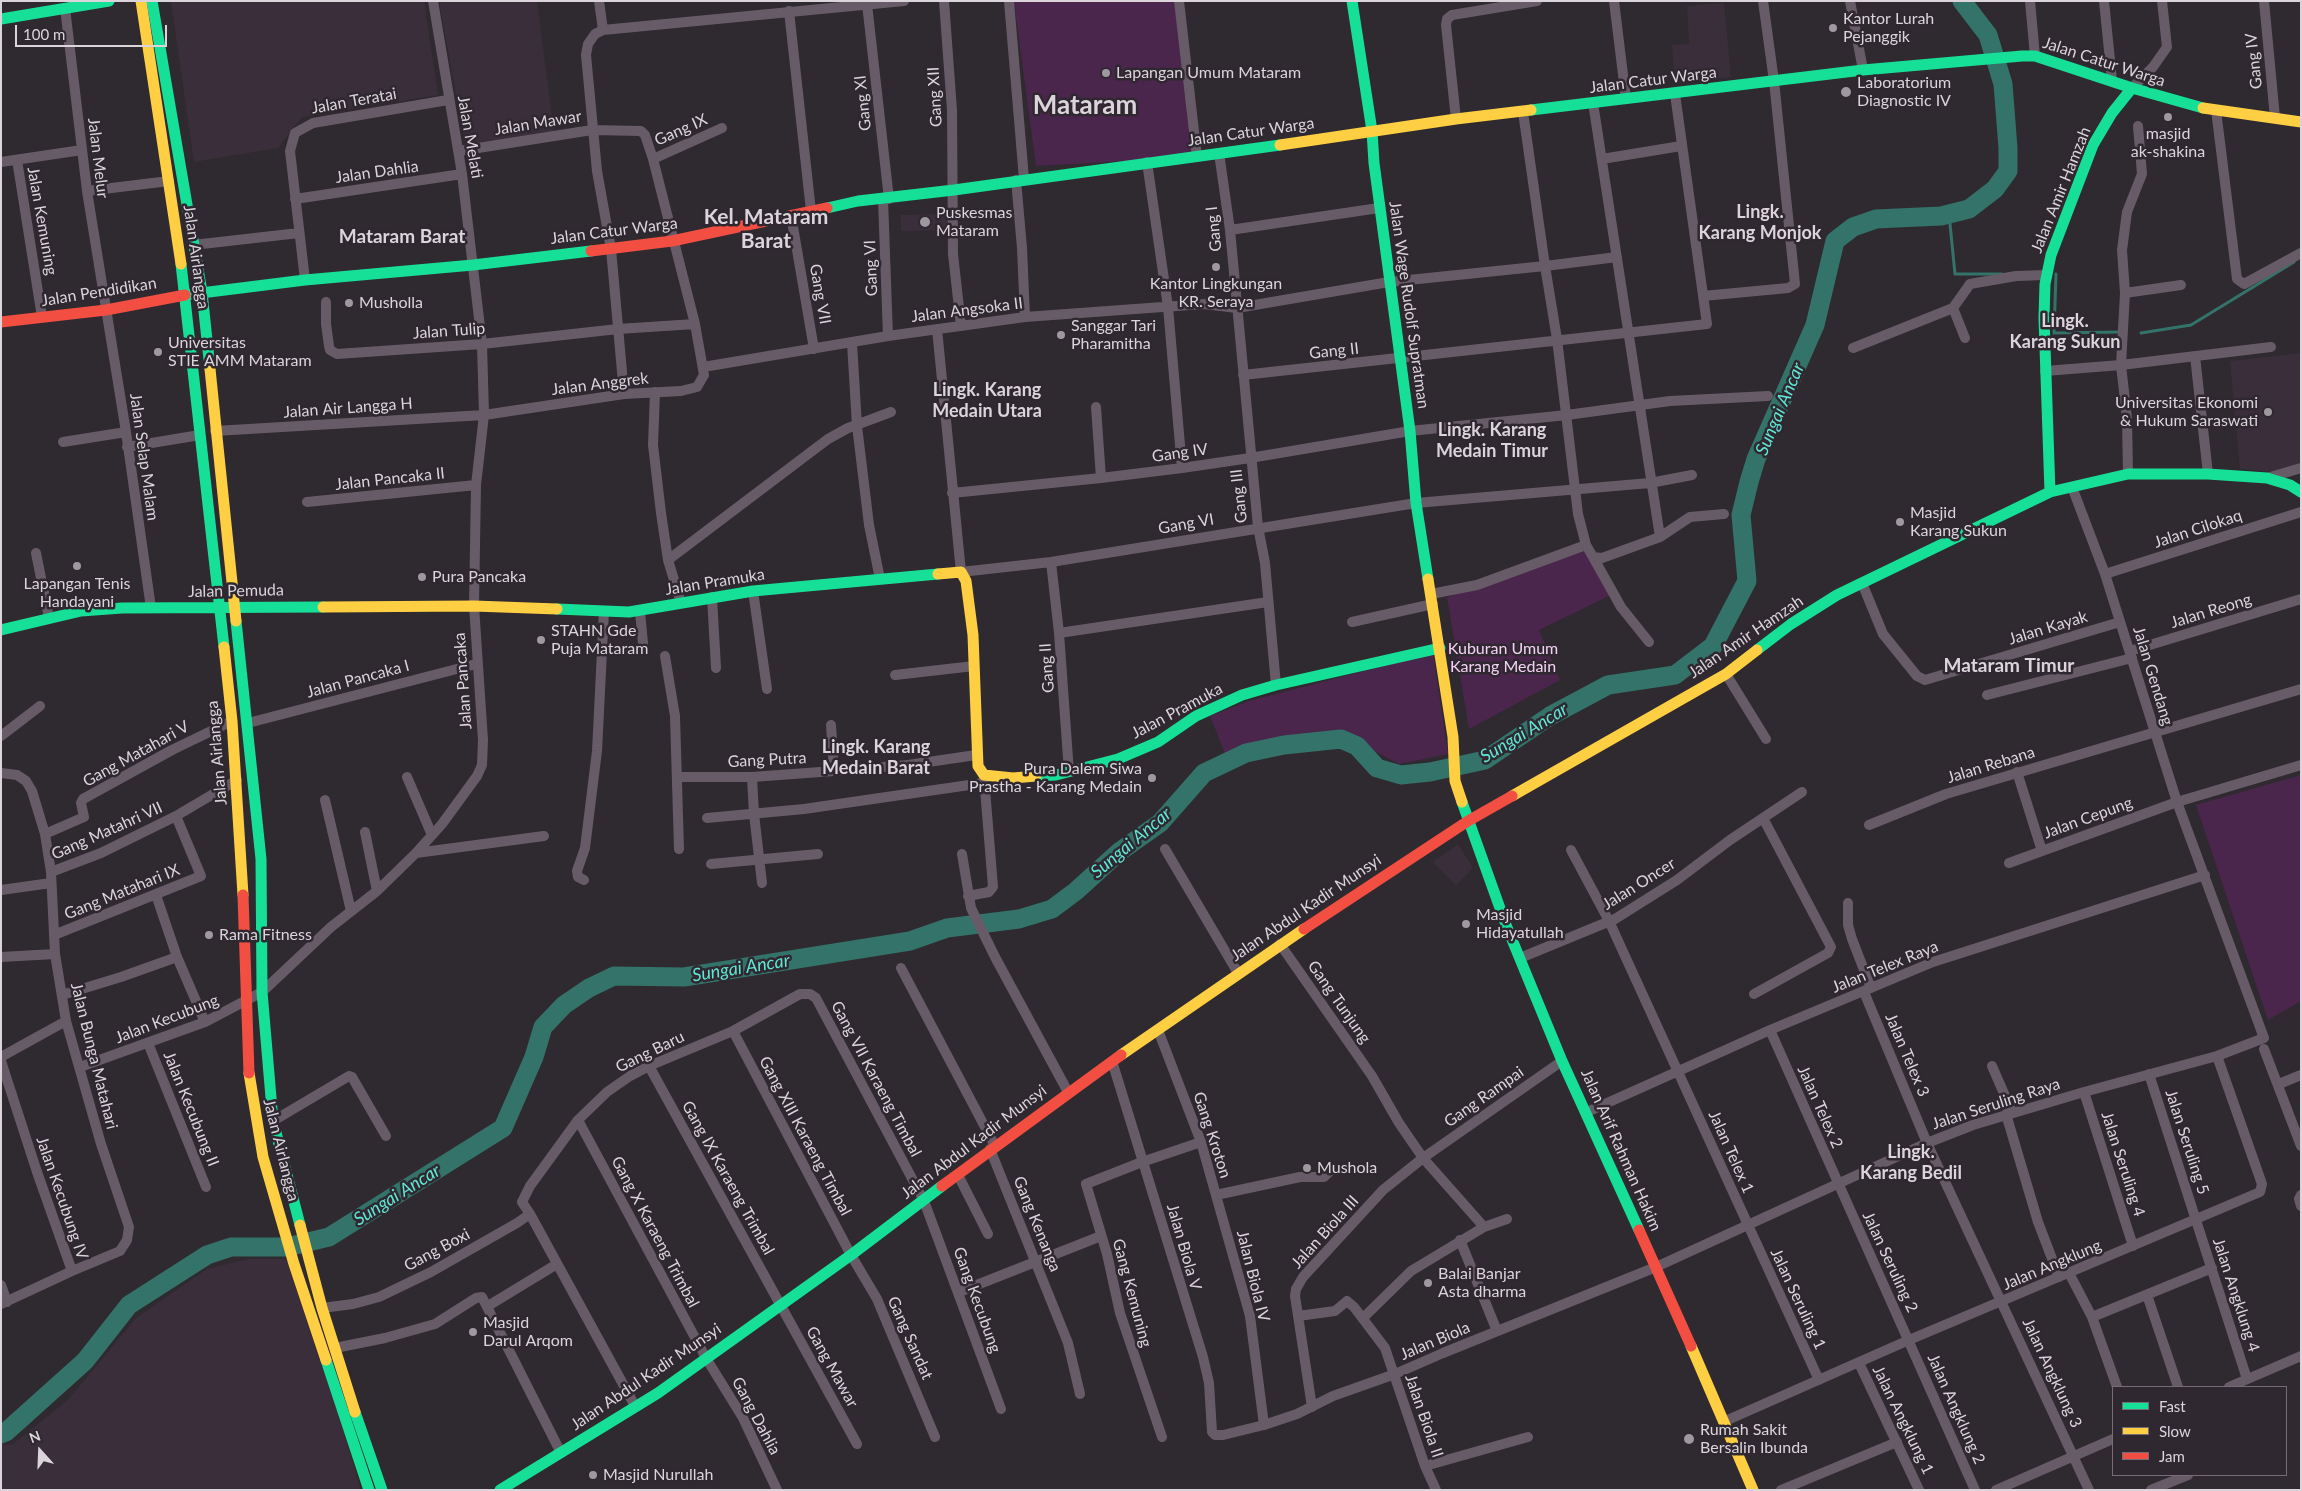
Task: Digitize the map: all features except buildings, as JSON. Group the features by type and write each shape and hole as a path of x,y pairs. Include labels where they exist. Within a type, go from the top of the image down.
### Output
{"street":[{"path":"1,19 109,1"},
{"name":"Jalan Airlangga","path":"141,1 186,294 232,721 242,874 245,1003 251,1094 263,1156 294,1264 341,1389 382,1490"},
{"name":"Jalan Airlangga","path":"152,1 202,292 261,858 262,992 273,1121 322,1308 335,1348 341,1389 369,1490"},
{"name":"Jalan Melati","path":"433,1 448,100 459,152 474,277"},
{"path":"599,1 603,30"},
{"path":"624,394 610,249 592,130 586,55 588,44 595,34 603,30 904,1"},
{"name":"Gang XII","path":"944,1 952,110 953,254 961,326"},
{"path":"1009,1 1020,179 1025,318"},
{"path":"1179,1 1196,156"},
{"name":"Jalan Wage Rudolf Supratman","path":"1352,1 1372,131 1379,208 1410,430 1416,503 1453,737 1455,781 1468,820"},
{"path":"1456,119 1446,25 1447,19 1452,15 1537,1"},
{"path":"1614,1 1626,99"},
{"path":"1675,94 1703,296 1788,288 1795,284 1774,81 1763,1"},
{"path":"1850,1 1863,70"},
{"path":"2030,1 2035,56"},
{"path":"2104,1 2112,80"},
{"path":"2132,88 2153,66 2167,47 2162,1"},
{"name":"Gang IV","path":"2264,1 2275,118"},
{"name":"Gang XI","path":"867,4 886,199"},
{"name":"Jalan Melur","path":"65,8 87,191 106,310"},
{"path":"789,11 811,211"},
{"name":"Jalan Catur Warga","path":"202,292 305,280 473,265 672,241 858,201 954,190 1020,179 1456,119 1863,70 2022,56 2035,56 2196,107 2301,122"},
{"name":"Jalan Amir Hamzah","path":"2050,492 2045,371 2044,298 2046,276 2051,254 2093,145 2112,113 2132,88"},
{"name":"Jalan Teratai","path":"305,280 290,151 296,133 303,127 313,123 448,100"},
{"path":"1593,103 1660,537"},
{"path":"2216,110 2236,279 2244,284 2301,253"},
{"path":"1523,112 1544,266 1558,339 1578,514 1586,545 1621,607 1649,642"},
{"path":"2128,474 2127,418 2120,365 2125,293 2122,250 2127,212 2142,174 2138,126"},
{"name":"Gang IX","path":"653,159 722,128"},
{"name":"Jalan Mawar","path":"459,152 592,130"},
{"name":"Gang IX","path":"592,130 639,130 645,135 653,159 672,241 695,324"},
{"path":"1602,159 1681,146"},
{"path":"1,162 82,150"},
{"name":"Gang I","path":"1219,153 1230,230 1237,305"},
{"name":"Jalan Kemuning","path":"17,160 42,317"},
{"path":"1147,162 1168,307 1182,468"},
{"name":"Jalan Dahlia","path":"295,199 462,174"},
{"path":"87,191 169,180"},
{"name":"Gang VI","path":"886,199 888,336"},
{"path":"1230,230 1379,208"},
{"name":"Gang VII","path":"791,215 814,349"},
{"path":"193,245 299,233"},
{"name":"Jalan Angsoka II","path":"704,367 888,336 1025,318 1204,304 1237,305 1389,282 1617,257"},
{"path":"1853,348 1953,308 1970,284 1978,281 2016,276 2046,276"},
{"name":"Jalan Pancaka","path":"262,992 416,853 477,776 482,765 483,740 476,664 474,606 476,485 484,415 482,344 474,277"},
{"path":"2125,293 2182,285"},
{"name":"Jalan Pendidikan","path":"1,322 106,310 202,292"},
{"name":"Gang II","path":"1242,375 1707,324 1703,296"},
{"name":"Jalan Tulip","path":"326,302 326,324 330,350 337,354 482,344 618,329 695,324"},
{"name":"Gang III","path":"1237,305 1250,458 1258,527 1265,563 1276,685"},
{"path":"1953,308 1966,338"},
{"name":"Jalan Selap Malam","path":"106,310 126,432 151,608"},
{"path":"695,324 704,367"},
{"path":"937,329 961,572 966,582 973,636 976,755 978,766 984,779 993,887 989,892 968,896"},
{"path":"852,342 857,426 869,525 880,579"},
{"path":"2045,371 2120,365 2271,347"},
{"path":"2195,356 2208,474"},
{"name":"Jalan Anggrek","path":"484,415 624,394 681,391 697,387 704,375 704,367"},
{"path":"655,392 653,445 668,560 681,603"},
{"name":"Gang IV","path":"952,493 1182,468 1410,430 1567,415 1702,398 1768,396"},
{"path":"1096,407 1101,478"},
{"path":"668,560 828,439 848,428 891,412"},
{"name":"Jalan Air Langga H","path":"215,431 484,415"},
{"path":"63,442 126,432"},
{"path":"127,447 200,435"},
{"path":"2267,478 2301,468"},
{"name":"Jalan Amir Hamzah","path":"1468,820 1726,674 1791,624 1837,595 2050,492 2128,474 2208,474 2267,478 2283,482 2301,492"},
{"name":"Gang VI","path":"961,572 1051,562 1258,527 1416,503 1650,482 1692,475"},
{"name":"Jalan Pancaka II","path":"307,502 476,485"},
{"name":"Jalan Gendang","path":"2072,487 2105,574 2177,802 2264,1038 2217,1056"},
{"name":"Jalan Cilokaq","path":"2105,574 2301,512"},
{"path":"1593,557 1602,558 1660,537 1690,517 1724,514"},
{"path":"1352,622 1477,585 1586,545"},
{"path":"36,553 49,618"},
{"name":"Gang II","path":"1051,562 1059,633 1069,772"},
{"name":"Jalan Pramuka","path":"474,606 640,612 712,597 753,591 961,572"},
{"name":"Jalan Kayak","path":"1862,583 1883,634 1917,676 1925,680 2120,622"},
{"path":"753,591 768,689"},
{"path":"712,597 716,668"},
{"name":"Jalan Reong","path":"1987,695 2131,655 2301,599"},
{"path":"1059,633 1268,602"},
{"name":"Jalan Pemuda","path":"1,630 81,611 122,608 474,606"},
{"path":"584,880 578,877 576,871 585,848 597,751 604,611"},
{"path":"640,612 643,643"},
{"name":"Jalan Pramuka","path":"984,779 1069,772 1126,756 1158,742 1196,716 1218,704 1276,685 1440,648"},
{"path":"665,656 675,716 679,849"},
{"name":"Jalan Pancaka I","path":"248,724 476,664"},
{"path":"895,675 974,666"},
{"path":"1726,674 1766,739"},
{"name":"Jalan Rebana","path":"1870,825 1946,794 2017,772 2155,734 2301,689"},
{"path":"1,736 40,706"},
{"name":"Gang Matahari V","path":"45,834 84,817 81,803 84,799 172,750 232,721"},
{"path":"831,725 834,771"},
{"name":"Gang Putra","path":"677,777 752,777 834,771 908,765 976,755"},
{"name":"Jalan Cepung","path":"2009,863 2177,802 2301,765"},
{"path":"2017,772 2042,851"},
{"name":"Jalan Bunga Matahari","path":"1,773 17,775 26,781 32,791 45,834 51,877 55,954 66,1021 101,1144 128,1222 129,1231 126,1244 120,1251 72,1271"},
{"path":"408,777 432,835"},
{"path":"752,777 762,883"},
{"path":"707,818 754,814 984,779"},
{"name":"Gang Matahri VII","path":"1,890 51,877 176,816 237,780"},
{"name":"Jalan Oncer","path":"1520,958 1609,921 1677,880 1762,818 1802,792"},
{"path":"324,800 351,911"},
{"name":"Gang Matahari IX","path":"54,935 201,876 176,816"},
{"path":"1754,994 1828,953 1831,947 1762,818"},
{"name":"Jalan Abdul Kadir Munsyi","path":"500,1490 636,1406 706,1358 851,1255 993,1148 1038,1117 1068,1092 1280,944 1468,820"},
{"name":"Jalan Arif Rahman Hakim","path":"1468,820 1506,925 1562,1060 1656,1267 1753,1490"},
{"path":"365,832 376,891"},
{"path":"416,853 544,836"},
{"path":"1165,849 1238,973"},
{"name":"Jalan Telex 1","path":"1571,850 1609,921 1748,1227"},
{"path":"711,864 818,854"},
{"path":"962,854 971,908 995,958 1068,1092"},
{"name":"Jalan Telex Raya","path":"1587,1112 1770,1030 1933,962 2205,875"},
{"path":"156,894 177,957 205,1022"},
{"name":"Jalan Telex 3","path":"1848,903 1848,925 1868,990 1934,1157"},
{"name":"Gang Tunjung","path":"1280,944 1372,1076 1399,1123 1423,1158 1484,1227"},
{"path":"1,958 55,954"},
{"path":"62,995 177,957"},
{"name":"Gang Kenanga","path":"901,968 993,1148 1068,1343 1079,1391"},
{"name":"Jalan Kecubung","path":"80,1067 205,1022 245,1003 262,992"},
{"name":"Gang Baru","path":"530,1214 522,1202 530,1186 578,1120 607,1092 649,1066 733,1031 800,994 810,994 816,998"},
{"name":"Gang VII Karaeng Timbal","path":"816,998 924,1201"},
{"path":"1,1057 66,1021"},
{"name":"Gang Kroton","path":"1158,1030 1201,1142 1216,1195 1300,1177 1324,1176 1330,1171"},
{"name":"Jalan Telex 2","path":"1770,1030 1844,1197"},
{"name":"Gang XIII Karaeng Timbal","path":"733,1031 851,1255"},
{"name":"Jalan Kecubung II","path":"148,1043 206,1187"},
{"path":"2264,1049 2279,1084 2301,1146"},
{"name":"Jalan Seruling Raya","path":"1656,1267 1748,1227 1927,1143 2009,1113 2217,1056"},
{"name":"Jalan Angklung","path":"1723,1422 1909,1340 2257,1194 2262,1187 2217,1056"},
{"name":"Gang Rampai","path":"1423,1158 1562,1060"},
{"name":"Jalan Kecubung IV","path":"1,1061 36,1172 72,1271 4,1303"},
{"name":"Jalan Biola V","path":"1112,1061 1203,1358 1209,1383 1212,1432 1215,1435 1223,1435"},
{"name":"Gang IX Karaeng Trimbal","path":"649,1066 780,1305"},
{"path":"1992,1066 2009,1113 2038,1222 2064,1275 2092,1317 2118,1386"},
{"name":"Jalan Seruling 5","path":"2149,1074 2196,1220"},
{"path":"2279,1084 2301,1075"},
{"path":"273,1121 349,1076 352,1077 386,1136"},
{"name":"Jalan Seruling 4","path":"2084,1092 2133,1246"},
{"name":"Gang X Karaeng Trimbal","path":"578,1120 706,1358"},
{"path":"1142,1162 1201,1142"},
{"name":"Jalan Angklung 3","path":"1934,1157 2089,1490"},
{"name":"Jalan Biola III","path":"1312,1407 1295,1296 1296,1289 1303,1277 1383,1190 1423,1158"},
{"name":"Gang Kemuning","path":"1142,1162 1086,1184 1109,1260 1120,1313 1162,1437"},
{"path":"958,1175 988,1234"},
{"name":"Jalan Biola IV","path":"1216,1195 1250,1316 1264,1425"},
{"path":"2301,1196 2299,1199 2301,1206"},
{"name":"Jalan Seruling 2","path":"1844,1197 1909,1340"},
{"name":"Gang Kecubung","path":"924,1201 1001,1409"},
{"path":"530,1214 636,1406"},
{"name":"Gang Boxi","path":"322,1308 353,1304 379,1297 492,1239 530,1214"},
{"path":"1363,1318 1411,1271 1460,1240 1484,1227 1506,1219"},
{"name":"Jalan Angklung 4","path":"2196,1220 2247,1379"},
{"name":"Jalan Seruling 1","path":"1748,1227 1819,1380"},
{"path":"958,1292 1102,1236"},
{"path":"1460,1240 1497,1331"},
{"name":"Gang Sandat","path":"851,1255 881,1307 935,1437"},
{"path":"486,1302 558,1264"},
{"name":"Jalan Biola","path":"1223,1435 1264,1425 1312,1407 1333,1396 1395,1374 1656,1267"},
{"path":"2092,1317 2212,1268"},
{"path":"1,1285 4,1303"},
{"path":"2148,1294 2178,1386"},
{"path":"335,1348 385,1338 436,1324 476,1298 486,1302 513,1361 561,1453"},
{"name":"Jalan Biola II","path":"1298,1316 1335,1310 1347,1301 1363,1318 1385,1348 1426,1469 1436,1490"},
{"name":"Gang Mawar","path":"780,1305 857,1444"},
{"name":"Jalan Angklung 2","path":"1909,1340 1974,1490"},
{"path":"2231,1386 2301,1356"},
{"name":"Gang Dahlia","path":"706,1358 743,1418 777,1490"},
{"name":"Jalan Angklung 1","path":"1859,1363 1920,1490"},
{"path":"1426,1469 1528,1437"},
{"path":"1996,1490 2112,1439"},
{"path":"1781,1490 1896,1442"},
{"path":"2151,1490 2186,1476"}],"shaded area":[{"path":"171,1 424,1 438,95 302,117 278,148 194,162"},
{"path":"439,1 537,1 554,133 466,149"},
{"path":"1724,3 1731,77 1675,84 1672,45 1689,44 1687,6"},
{"name":"Puskesmas Mataram","path":"949,214 949,230 901,231 901,215"},
{"name":"Universitas Ekonomi & Hukum Saraswati","path":"2301,353 2301,463 2275,472 2240,469 2230,361"},
{"path":"1458,844 1473,868 1456,885 1433,862"},
{"path":"248,1259 292,1259 361,1490 1,1490 1,1445 13,1444 68,1400 136,1318 207,1269"}],"green space":[{"name":"Lapangan Umum Mataram","path":"1014,1 1179,1 1197,157 1036,166"},
{"name":"Kuburan Umum Karang Medain","path":"1586,551 1613,594 1539,630 1560,680 1469,729 1447,597"},
{"path":"1433,653 1448,754 1399,764 1339,732 1291,737 1256,744 1226,756 1210,716 1249,701"},
{"path":"2301,775 2301,1001 2268,1020 2196,805"}],"waterway":[{"name":"Sungai Ancar","path":"1,1434 6,1432 85,1361 129,1305 207,1255 231,1247 287,1247 329,1237 503,1128 534,1057 543,1027 564,1005 589,988 614,976 684,977 910,941 947,928 1019,919 1052,909 1076,891 1119,852 1160,823 1204,773 1246,753 1284,745 1341,739 1357,746 1377,768 1401,775 1430,772 1485,760 1550,716 1608,685 1675,675 1713,646 1747,581 1741,515 1749,482 1756,459 1815,325 1835,241 1853,227 1876,219 1941,216 1969,209 1995,189 2008,171 2003,84 1988,35 1962,1"},
{"path":"1949,214 1955,274 2002,274"},
{"path":"2141,333 2191,325 2294,262"},
{"path":"2056,274 2054,333 2120,332"}],"traffic: fast":[{"path":"1,19 109,1"},
{"path":"152,1 202,292 210,369"},
{"path":"1352,1 1372,131 1374,163 1410,431 1416,503 1428,579"},
{"path":"1531,110 1863,70 2022,56 2035,56 2132,88 2203,108"},
{"path":"2050,492 2044,318 2045,284 2051,255 2093,145 2112,113 2132,88"},
{"path":"827,208 858,201 954,190 1280,145"},
{"path":"185,295 305,280 473,265 591,251"},
{"path":"181,264 224,647"},
{"path":"1757,650 1791,624 1837,595 2050,492 2128,474 2208,474 2267,478 2290,485 2301,492"},
{"path":"557,609 629,612 753,591 938,574"},
{"path":"1,630 81,611 122,608 323,607"},
{"path":"236,621 261,859 262,992 273,1121 300,1225"},
{"path":"1036,776 1056,775 1118,759 1158,742 1196,716 1242,695 1276,685 1440,648"},
{"path":"1462,802 1506,925 1562,1061 1639,1230"},
{"path":"500,1490 658,1393 851,1255 942,1186"},
{"path":"326,1360 369,1490"},
{"path":"355,1412 382,1490"}],"traffic: slow":[{"path":"141,1 181,264"},
{"path":"2203,108 2301,122"},
{"path":"1280,145 1531,110"},
{"path":"210,369 236,621"},
{"path":"938,574 961,572 966,581 973,635 978,766 984,775 1013,778 1036,776"},
{"path":"1428,579 1453,737 1455,781 1462,802"},
{"path":"323,607 474,606 557,609"},
{"path":"224,647 232,721 243,895"},
{"path":"1512,796 1726,674 1757,650"},
{"path":"1121,1055 1304,929"},
{"path":"249,1073 263,1157 294,1264 326,1360"},
{"path":"300,1225 322,1308 355,1412"},
{"path":"1691,1346 1753,1490"}],"traffic: jam":[{"path":"591,251 672,241 827,208"},
{"path":"1,322 106,310 185,295"},
{"path":"1304,929 1468,821 1512,796"},
{"path":"243,895 249,1073"},
{"path":"942,1186 1121,1055"},
{"path":"1639,1230 1691,1346"}],"place":[{"name":"Kantor Lurah Pejanggik","path":"1833,28"},
{"name":"Lapangan Umum Mataram","path":"1106,73"},
{"name":"Laboratorium Diagnostic IV","path":"1846,92"},
{"name":"masjid ak-shakina","path":"2168,117"},
{"name":"Puskesmas Mataram","path":"925,222"},
{"name":"Kantor Lingkungan KR. Seraya","path":"1216,267"},
{"name":"Musholla","path":"349,303"},
{"name":"Sanggar Tari Pharamitha","path":"1061,335"},
{"name":"Universitas STIE AMM Mataram","path":"158,352"},
{"name":"Universitas Ekonomi & Hukum Saraswati","path":"2268,412"},
{"name":"Masjid Karang Sukun","path":"1900,522"},
{"name":"Lapangan Tenis Handayani","path":"77,566"},
{"name":"Pura Pancaka","path":"422,577"},
{"name":"STAHN Gde Puja Mataram","path":"541,640"},
{"name":"Pura Dalem Siwa Prastha - Karang Medain","path":"1152,778"},
{"name":"Masjid Hidayatullah","path":"1466,924"},
{"name":"Rama Fitness","path":"209,935"},
{"name":"Mushola","path":"1307,1168"},
{"name":"Balai Banjar Asta dharma","path":"1428,1283"},
{"name":"Masjid Darul Arqom","path":"473,1332"},
{"name":"Rumah Sakit Bersalin Ibunda","path":"1689,1439"},
{"name":"Masjid Nurullah","path":"593,1475"}],"district":[{"name":"Mataram","path":"1085,106"},
{"name":"Lingk. Karang Monjok","path":"1760,222"},
{"name":"Kel. Mataram Barat","path":"766,229"},
{"name":"Mataram Barat","path":"402,237"},
{"name":"Lingk. Karang Sukun","path":"2065,331"},
{"name":"Lingk. Karang Medain Utara","path":"987,400"},
{"name":"Lingk. Karang Medain Timur","path":"1492,440"},
{"name":"Mataram Timur","path":"2009,666"},
{"name":"Lingk. Karang Medain Barat","path":"876,758"},
{"name":"Lingk. Karang Bedil","path":"1911,1162"}]}
